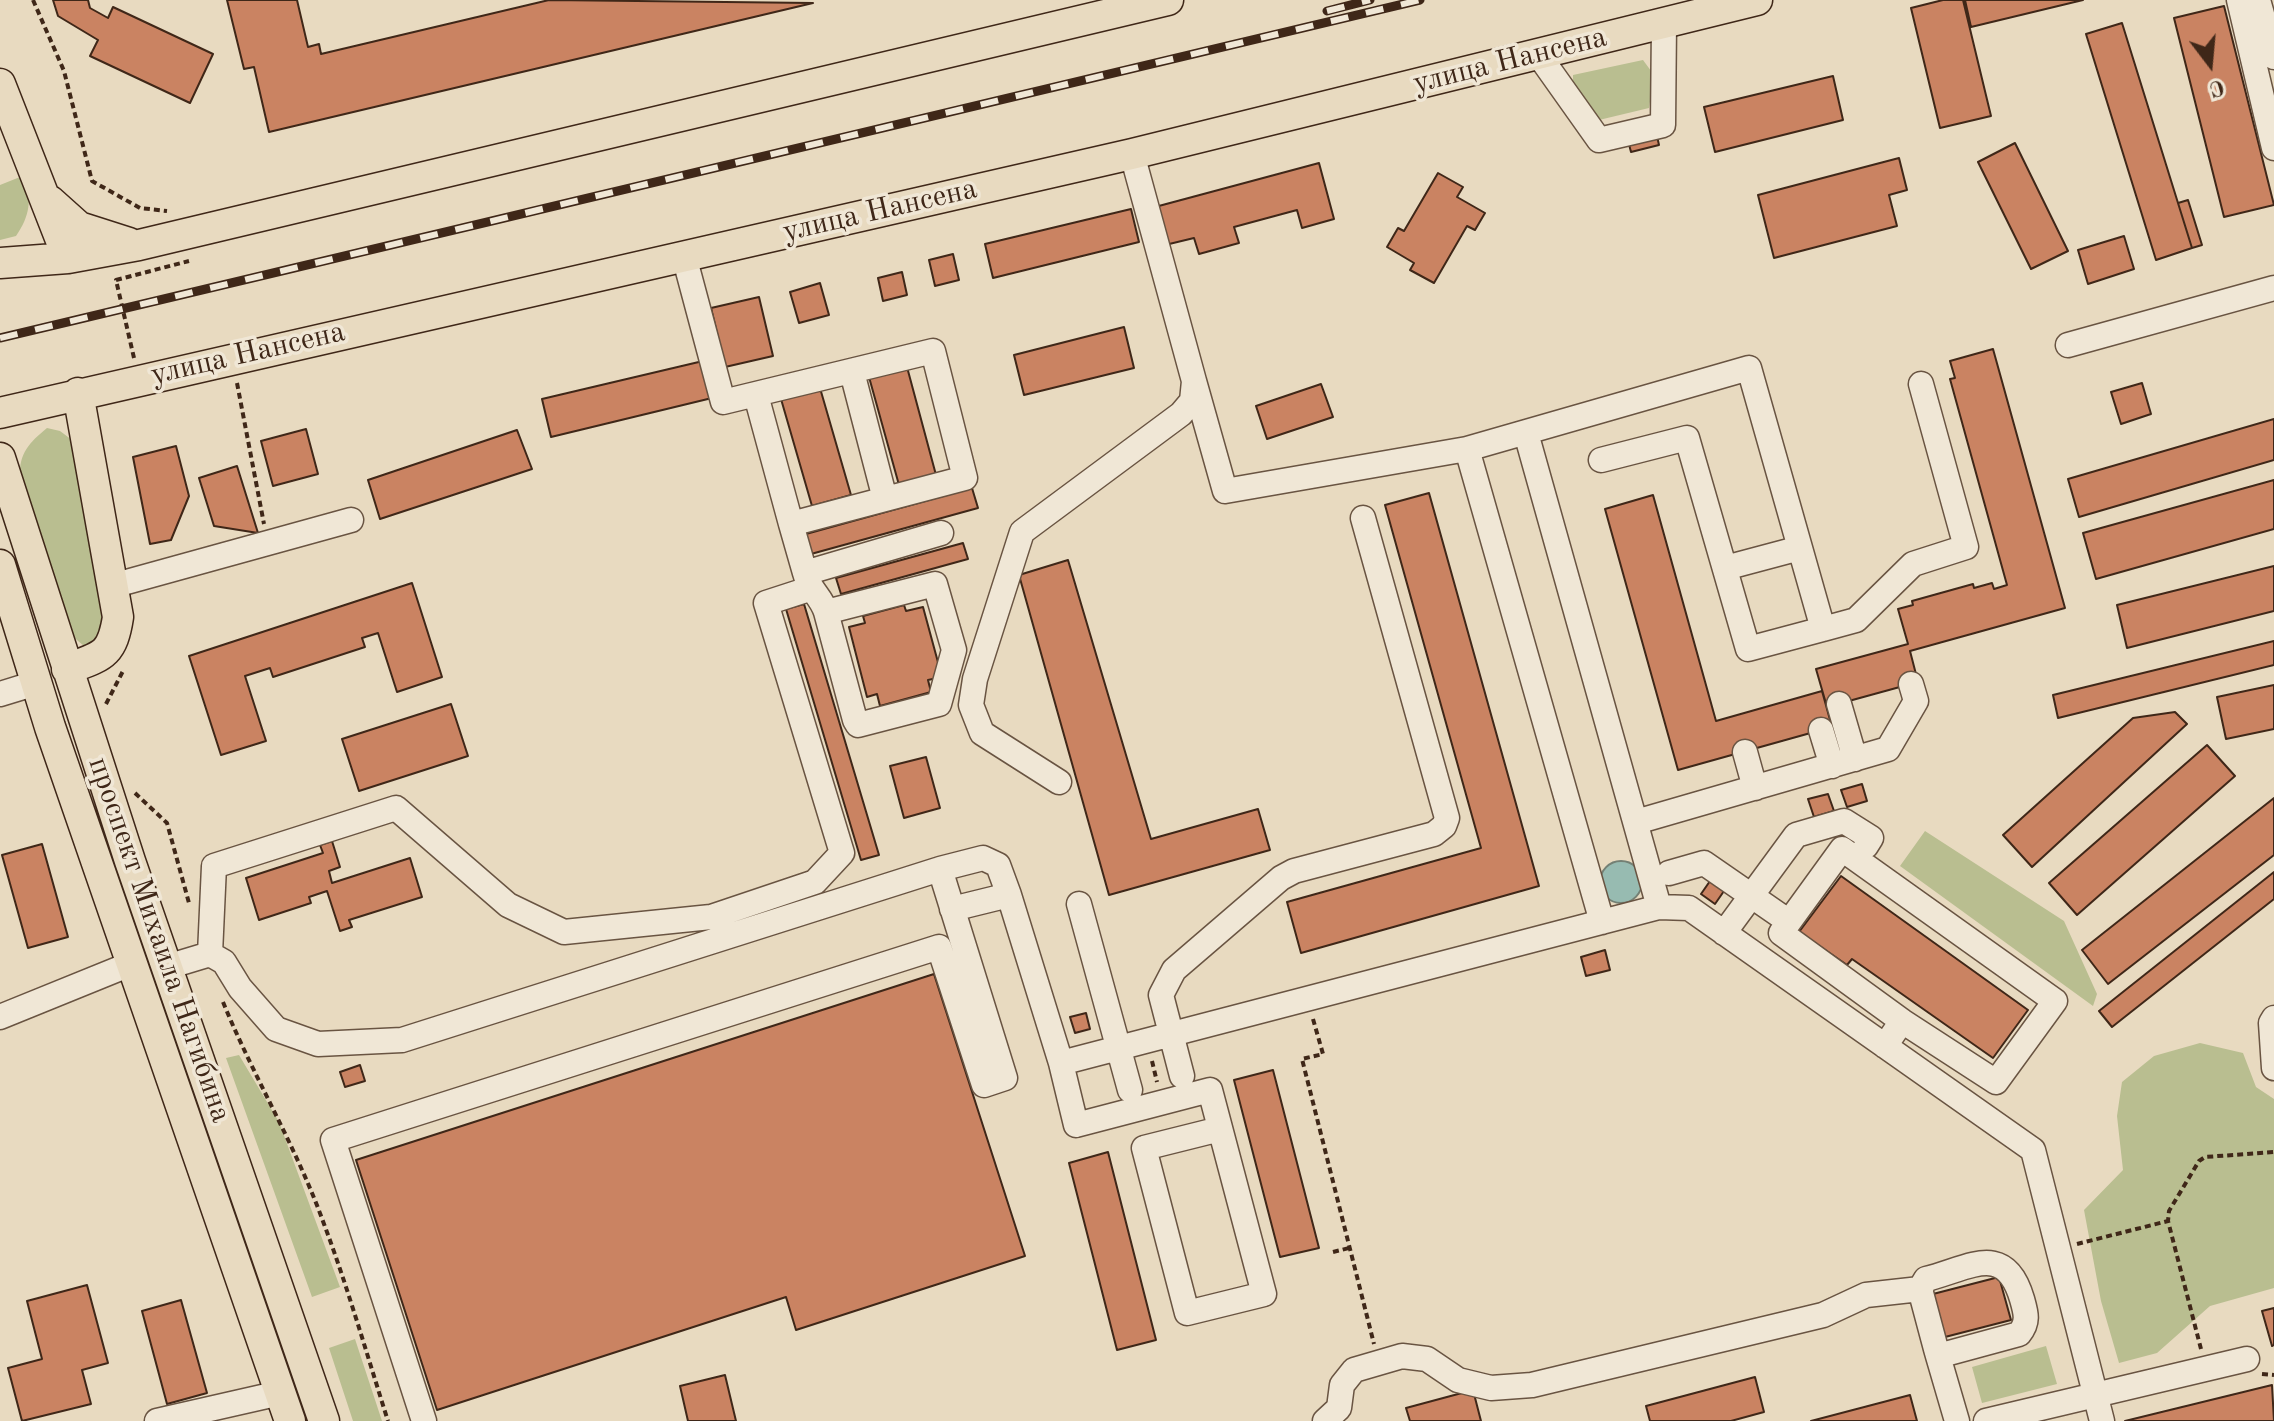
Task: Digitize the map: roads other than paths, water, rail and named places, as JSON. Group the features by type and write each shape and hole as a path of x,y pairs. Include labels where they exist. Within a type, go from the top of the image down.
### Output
{"main road":[{"path":"5,262 68,258 139,245 1109,8 1168,0"},
{"name":"улица Нансена","path":"0,413 1132,154 1757,0"},
{"path":"0,84 68,258"},
{"path":"46,196 79,227 139,245"},
{"path":"5,262 37,231 46,196"},
{"path":"67,669 104,655 114,641 118,617 78,393"},
{"name":"проспект Михаила Нагибина","path":"0,458 167,967 324,1421"},
{"name":"проспект Михаила Нагибина","path":"0,565 36,683 290,1421"}],"street":[{"path":"2239,0 2274,148"},
{"path":"2258,0 2274,57"},
{"path":"1538,54 1599,140 1663,125 1664,23"},
{"path":"1132,154 1225,491 1467,449 1749,368 1823,629"},
{"path":"684,256 720,397 729,402 933,351 965,478 791,524"},
{"path":"2068,345 2274,288"},
{"path":"852,372 885,499"},
{"path":"1059,782 982,733 971,705 975,679 1022,532 1181,414 1192,401 1194,381"},
{"path":"1601,460 1687,438 1748,649 1856,620 1913,564 1966,547 1921,384"},
{"path":"756,395 807,581 821,599 826,612 858,725 939,704 938,684 954,650 935,584 826,612"},
{"path":"1526,433 1659,907"},
{"path":"1467,449 1602,922"},
{"path":"1182,1076 1161,995 1174,970 1281,878 1294,871 1434,834 1444,826 1447,818 1363,518"},
{"path":"112,586 351,520"},
{"path":"210,954 214,866 396,808 508,905 564,932 711,917 815,882 842,853 766,603 807,581 941,533"},
{"path":"1725,568 1800,548"},
{"path":"0,694 36,683"},
{"path":"1636,822 1888,749 1916,701 1911,684"},
{"path":"1839,704 1843,762"},
{"path":"1821,730 1843,762"},
{"path":"1745,752 1755,788"},
{"path":"1724,933 1796,835 1844,821 1871,838 1866,846"},
{"path":"1842,849 2055,1001 1996,1082 1902,1021 1781,933 1842,849"},
{"path":"167,967 210,954 224,962 240,988 276,1029 318,1044 402,1040 983,858 998,865 1009,895 1061,1063 1076,1125 1210,1090 1264,1294 1187,1313 1144,1148 1220,1129"},
{"path":"1669,873 1704,863 1785,919"},
{"path":"424,1421 333,1140 939,947 984,1085 1005,1078 940,869"},
{"path":"952,909 1009,895"},
{"path":"1079,904 1130,1090"},
{"path":"1061,1063 1659,907 1689,908 2033,1150 2102,1421"},
{"path":"0,1017 133,963"},
{"path":"1885,1046 1902,1021"},
{"path":"2273,1021 2274,1068"},
{"path":"1938,1356 2019,1334 2027,1316 2016,1277 2007,1266 1995,1262 1926,1279 1920,1289 1938,1356 1957,1421"},
{"path":"1325,1421 1339,1408 1342,1385 1354,1370 1402,1356 1427,1359 1458,1380 1491,1388 1532,1385 1823,1315 1866,1295 1920,1289"},
{"path":"1986,1421 2247,1359"},
{"path":"157,1421 280,1393"}],"water":[{"path":"1621,861 1636,867 1642,882 1636,897 1621,903 1606,897 1600,882 1606,867"}],"railway":[{"path":"1327,11 1370,0"},
{"path":"0,338 1420,0"}]}
